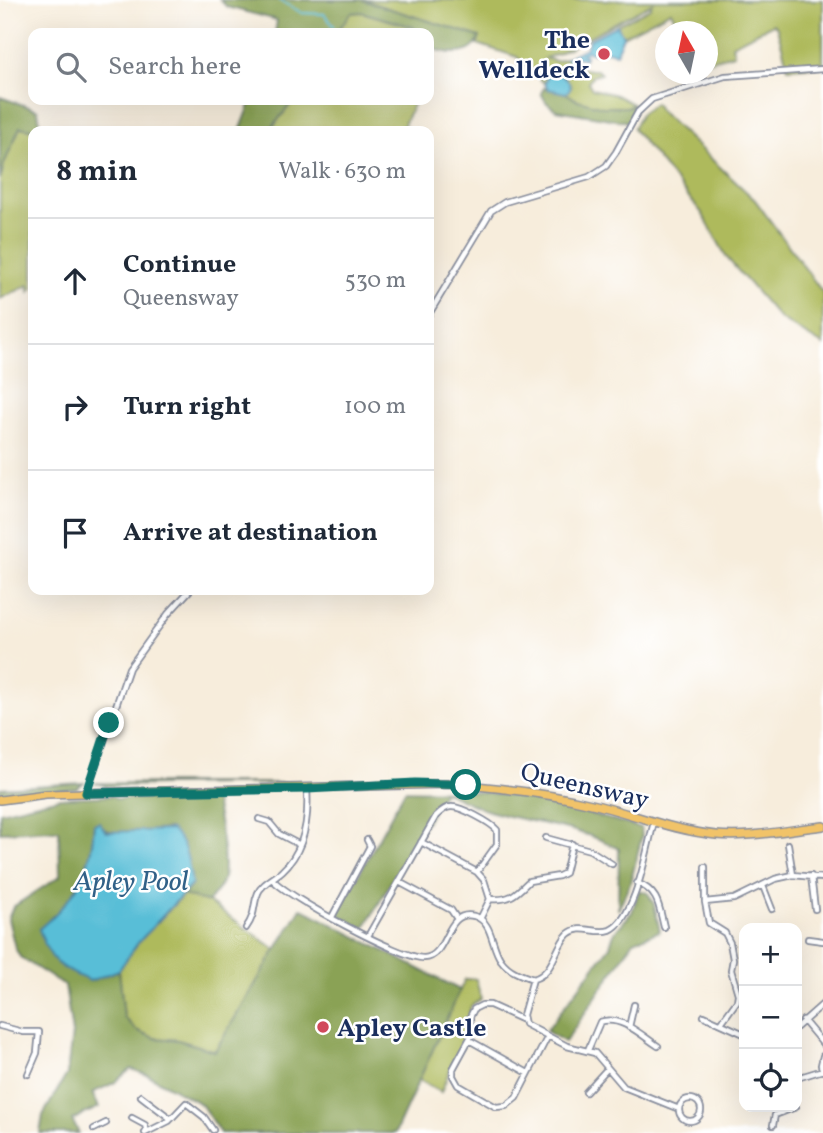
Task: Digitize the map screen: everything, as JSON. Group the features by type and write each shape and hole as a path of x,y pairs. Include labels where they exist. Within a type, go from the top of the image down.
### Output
{"main road":[{"name":"Queensway","path":"0,800 46,794 307,789 415,783 491,787 568,799 653,822 715,835 743,836 823,826"}],"street":[{"path":"434,306 491,211 505,202 599,172 616,152 641,107 652,99 725,76 823,69"},
{"path":"86,793 129,668 168,614 185,595"},
{"path":"246,928 255,914 258,891 287,866 300,845 307,817 307,789"},
{"path":"368,936 436,816 451,807 492,824 497,830 498,840 477,872"},
{"path":"259,819 269,822 279,834 300,845"},
{"path":"272,879 287,892 331,918 404,953 425,958 436,953 457,919 468,916 480,919 488,927 495,949 506,966 517,974 533,979 544,975 566,937 573,931 608,930 625,916 653,822"},
{"path":"546,838 590,850 612,864"},
{"path":"331,918 370,846 368,840"},
{"path":"421,842 477,872 486,884 490,899 480,919"},
{"path":"490,899 508,899 529,881 565,873 572,844"},
{"path":"788,844 793,875"},
{"path":"705,867 705,902 709,923 725,933 730,943 732,970 738,994 737,1000 721,1023"},
{"path":"705,902 734,899 775,879 793,875 823,878"},
{"path":"811,876 815,909"},
{"path":"399,881 451,910 457,919"},
{"path":"637,883 649,888 653,893 664,928"},
{"path":"763,886 772,909"},
{"path":"808,939 823,942"},
{"path":"523,1020 533,979"},
{"path":"629,1027 634,1004"},
{"path":"823,1004 803,1020 823,1044"},
{"path":"548,1037 513,1101 506,1106 496,1107 461,1088 454,1080 453,1069 472,1032 471,1014 482,1005 489,1005 523,1020 525,1024 567,1046 595,1053 624,1087 679,1109"},
{"path":"704,1016 739,1032"},
{"path":"588,1050 600,1022 612,1019 659,1046"},
{"path":"0,1026 23,1032 39,1032 35,1059 28,1074"},
{"path":"469,1040 528,1073"},
{"path":"802,1076 823,1070 823,1056"},
{"path":"586,1092 607,1069"},
{"path":"141,1096 171,1119"},
{"path":"686,1098 700,1102 703,1108 695,1122 689,1122 681,1116 679,1109 686,1098"},
{"path":"132,1118 145,1125 146,1132 171,1119 186,1103 204,1118 213,1130"},
{"path":"773,1125 775,1115 783,1112"},
{"path":"101,1133 96,1128 106,1123"}],"green space":[{"path":"220,0 362,0 480,37 471,49 450,53 434,48 434,28 414,28 361,12 351,13 340,28 276,28 277,20 227,7"},
{"path":"362,0 823,0 823,66 788,68 777,28 773,24 732,45 734,54 718,58 718,21 676,21 671,11 623,36 617,25 650,8 652,3 545,58 556,61 566,58 580,68 597,70 601,74 593,75 588,82 592,89 616,95 634,105 617,108 581,101 566,93 571,87 564,75 552,73 547,76 545,84 517,57 477,44 480,37"},
{"path":"361,12 415,28 340,28 351,13"},
{"path":"544,88 602,107 634,105 637,108 628,122 556,110 546,102 541,93"},
{"path":"0,97 38,110 40,126 20,127 0,180"},
{"path":"655,103 659,110 755,200 823,293 823,345 780,319 727,258 702,213 633,129 641,113"},
{"path":"250,105 290,105 273,126 242,126"},
{"path":"290,105 413,105 403,126 273,126"},
{"path":"20,127 28,129 28,285 0,299 0,180"},
{"path":"83,783 77,788 0,795 0,788"},
{"path":"95,783 297,783 106,786"},
{"path":"405,790 470,791 514,796 641,828 642,836 631,881 618,910 619,849 572,830 489,811 444,791 364,929 337,914"},
{"path":"112,796 117,799 214,796 222,841 223,877 208,902 183,895 192,884 169,829 120,833 102,829 94,824 89,857 79,884 63,906 39,929 90,981 119,970 124,1017 136,1030 154,1038 178,1040 215,1051 301,908 460,990 395,1133 220,1133 201,1104 148,1075 131,1069 114,1083 92,1093 99,1107 72,1120 79,1133 40,1133 43,1115 67,1074 72,1033 65,986 20,957 8,919 13,907 60,876 59,830 0,832 0,812 59,798"},
{"path":"639,890 648,893 654,904 660,931 634,941 565,1042 546,1031 610,946 614,933 632,912"},
{"path":"183,895 208,902 277,950 215,1051 178,1040 154,1038 136,1030 124,1017 119,970 138,943"},
{"path":"465,979 476,979 481,999 471,1006 467,1022 468,1036 454,1060 441,1092 419,1080"}],"water":[{"path":"617,25 623,36 616,53 598,49 594,53 588,51 582,54 586,56 584,59 577,57 570,62 566,58 586,48 589,40"},
{"path":"552,73 562,75 568,81 571,88 566,93 548,89 545,84 547,76"},
{"name":"Apley Pool","path":"99,822 106,832 171,830 184,848 192,884 138,943 119,970 90,981 63,968 52,957 39,929 63,906 79,884 89,857 94,824"}],"waterway":[{"path":"279,0 302,13 324,14 334,26"}],"place":[{"name":"The Welldeck","path":"604,54"},
{"name":"Apley Castle","path":"323,1027"}],"route":[{"path":"109,723 86,793 307,789 415,783 466,785"}]}
